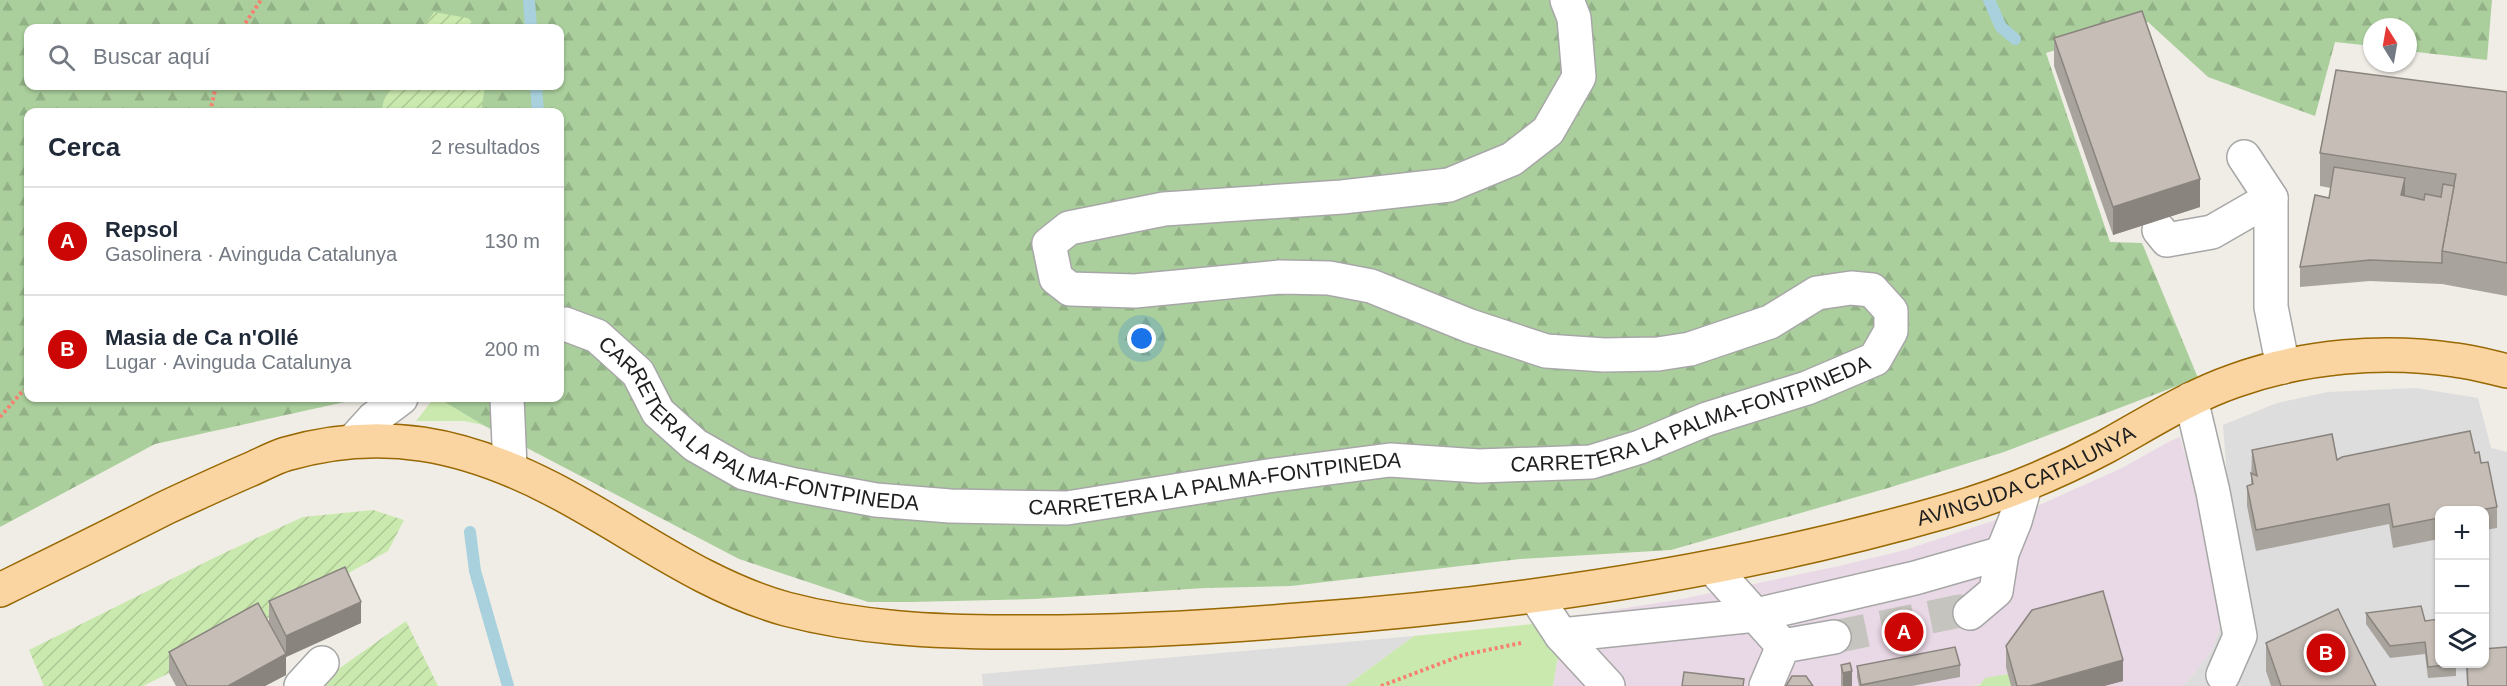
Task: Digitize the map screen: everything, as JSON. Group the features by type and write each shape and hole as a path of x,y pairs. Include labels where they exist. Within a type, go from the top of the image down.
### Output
{"main road":[{"name":"AVINGUDA CATALUNYA","path":"0,590 201,490 273,459 353,441 412,442 462,450 510,467 574,500 655,550 724,586 784,608 861,624 952,632 1061,633 1170,629 1420,610 1536,597 1712,567 1861,535 2025,486 2102,448 2191,399 2234,380 2283,367 2336,358 2401,355 2456,360 2507,370"}],"street":[{"name":"CARRETERA LA PALMA-FONTPINEDA","path":"564,324 597,336 638,373 658,412 695,445 744,473 876,500 950,506 1067,507 1390,460 1479,466 1591,462 1640,447 1707,419 1807,388 1875,359 1891,331 1891,311 1872,290 1851,288 1817,293 1770,322 1690,349 1658,354 1604,356 1546,351 1470,326 1371,286 1329,278 1280,277 1135,291 1070,289 1056,278 1049,244 1069,228 1164,209 1342,197 1449,185 1512,159 1548,131 1579,77 1574,18 1567,0"},
{"path":"2244,157 2271,198 2271,307 2283,367"},
{"path":"2159,230 2167,240 2211,232 2271,198"},
{"path":"2191,399 2220,523 2240,636 2223,675"},
{"path":"353,441 373,419 396,402"},
{"path":"507,402 510,467"},
{"path":"1970,613 1996,591 2002,553 2025,486"},
{"path":"1562,635 1756,615 1915,578 2002,553"},
{"path":"1712,567 1783,646"},
{"path":"1536,597 1562,635 1608,686"},
{"path":"1783,646 1834,636"},
{"path":"1766,686 1783,646"}],"path":[{"path":"245,24 261,0"},
{"path":"211,108 215,90"},
{"path":"0,417 24,391"},
{"path":"1381,686 1463,654 1562,635"}],"shaded area":[{"path":"2416,388 2478,398 2491,448 2507,452 2507,686 2181,686 2187,682 2212,650 2220,625 2220,578 2246,572 2227,479 2223,425 2277,403 2328,392"},
{"path":"2180,437 2220,578 2220,625 2212,650 2187,682 2181,686 2011,686 2008,675 1973,686 1553,686 1564,621 1601,612 1682,599 1905,550 2035,507 2122,468"},
{"path":"1414,636 1346,686 983,686 982,674"}],"green space":[{"path":"0,0 2492,0 2487,60 2417,52 2417,18 2363,18 2363,45 2335,42 2315,116 2208,77 2148,22 2046,53 2110,242 2142,243 2198,378 2004,452 1671,550 1520,559 1291,586 1205,588 1035,599 868,602 739,559 483,425 445,402 564,402 564,108 24,108 24,402 345,402 155,444 0,527"},
{"path":"434,12 468,18 473,24 426,24"},
{"path":"390,90 484,90 482,108 382,108"},
{"path":"431,402 445,402 483,425 464,421 416,421"},
{"path":"373,510 404,520 388,551 169,673 143,686 44,686 29,650 224,553 303,517"},
{"path":"406,621 438,686 322,686 333,673"},
{"path":"1564,621 1553,686 1346,686 1414,636"},
{"path":"2008,674 2011,686 1973,686 1980,685 1985,678"}],"building":[{"path":"2142,11 2200,179 2113,207 2054,38"},
{"path":"2336,70 2507,92 2507,263 2442,251 2456,174 2320,153"},
{"path":"2334,167 2405,178 2401,195 2424,200 2425,194 2441,197 2443,184 2454,186 2442,251 2442,263 2370,260 2300,267 2315,195 2329,198"},
{"path":"2470,431 2475,453 2479,452 2481,463 2488,462 2497,507 2435,506 2435,519 2393,527 2389,504 2256,530 2247,486 2253,484 2251,473 2257,476 2252,450 2332,434 2337,460 2342,457"},
{"path":"345,567 361,602 286,636 269,601"},
{"path":"2103,591 2123,660 2030,686 2017,686 2006,646 2032,610"},
{"path":"258,603 286,654 228,686 187,686 169,652"},
{"path":"2421,606 2425,621 2435,620 2435,666 2428,667 2425,642 2390,646 2366,613"},
{"path":"2338,609 2376,686 2281,686 2266,643"},
{"path":"1955,647 1960,665 1861,685 1857,666"},
{"path":"2507,647 2507,686 2468,686 2467,668 2489,668 2489,649"},
{"path":"1850,663 1852,671 1843,673 1841,665"},
{"path":"1684,672 1744,679 1743,686 1682,686"},
{"path":"1792,676 1806,676 1813,686 1786,686"}],"waterway":[{"path":"529,0 531,24"},
{"path":"1989,0 2001,27 2015,39"},
{"path":"536,90 538,108"},
{"path":"470,532 475,571 508,686"}],"tunnel":[{"path":"1834,637 1960,611 1970,613"}],"place":[{"name":"Repsol","path":"1904,632"},
{"name":"Masia de Ca n'Ollé","path":"2326,653"}]}
